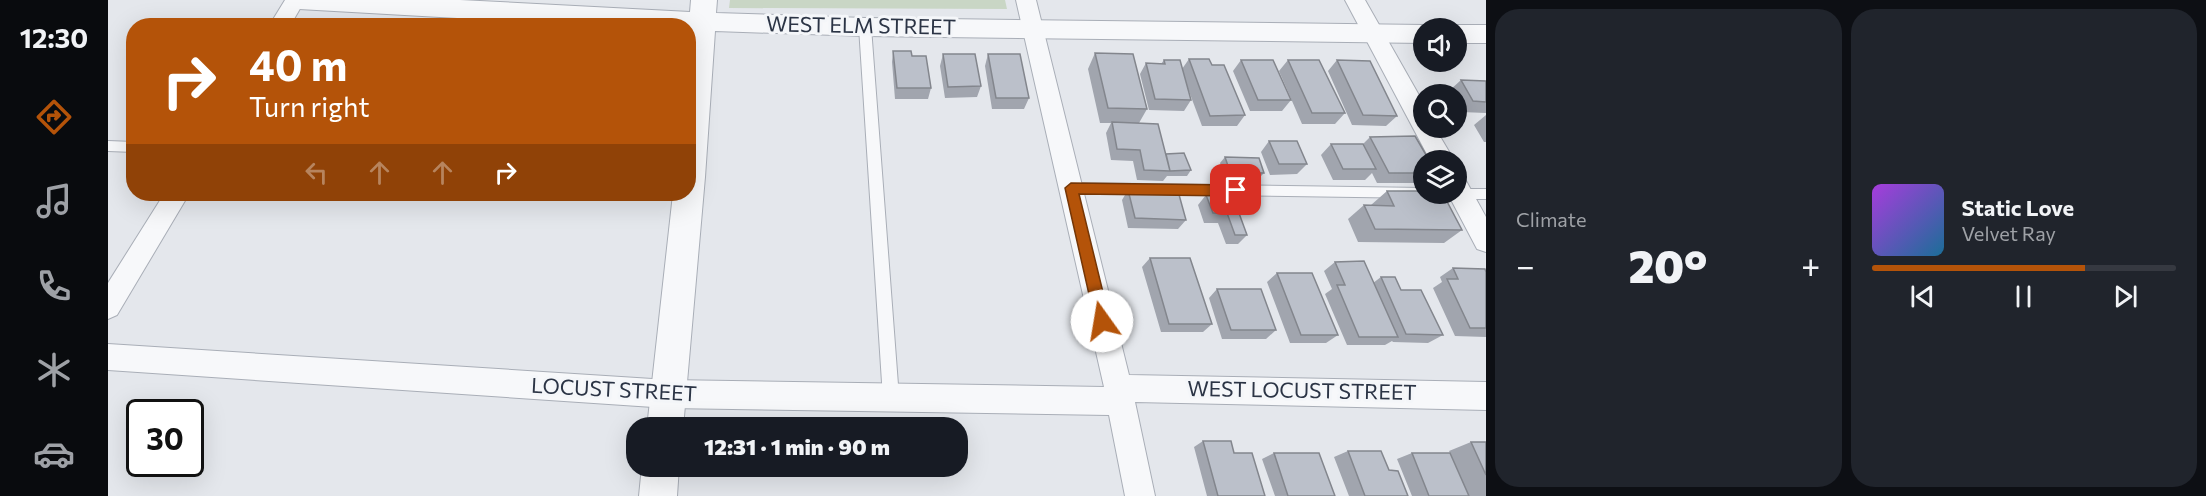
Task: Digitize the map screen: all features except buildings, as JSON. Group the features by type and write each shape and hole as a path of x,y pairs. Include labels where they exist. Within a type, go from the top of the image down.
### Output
{"street":[{"path":"284,18 294,0"},
{"name":"WEST ELM STREET","path":"299,0 703,11 865,27 1413,34"},
{"path":"1026,0 1119,394 1140,496"},
{"path":"1355,0 1413,107"},
{"path":"696,94 703,11"},
{"path":"1467,34 1486,34"},
{"path":"108,307 173,201"},
{"path":"666,417 687,201"},
{"path":"1462,204 1486,241"},
{"name":"LOCUST STREET","path":"108,357 669,394 891,398 1119,394"},
{"name":"WEST LOCUST STREET","path":"1119,394 1486,396"},
{"path":"658,496 660,477"}],"lane":[{"path":"865,27 891,398"},
{"path":"108,146 126,147"},
{"path":"1071,188 1413,193"},
{"path":"1467,192 1486,194"}],"green space":[{"path":"730,0 1005,0 1007,9 729,8"}],"route":[{"path":"1102,321 1071,188 1236,190"}]}
